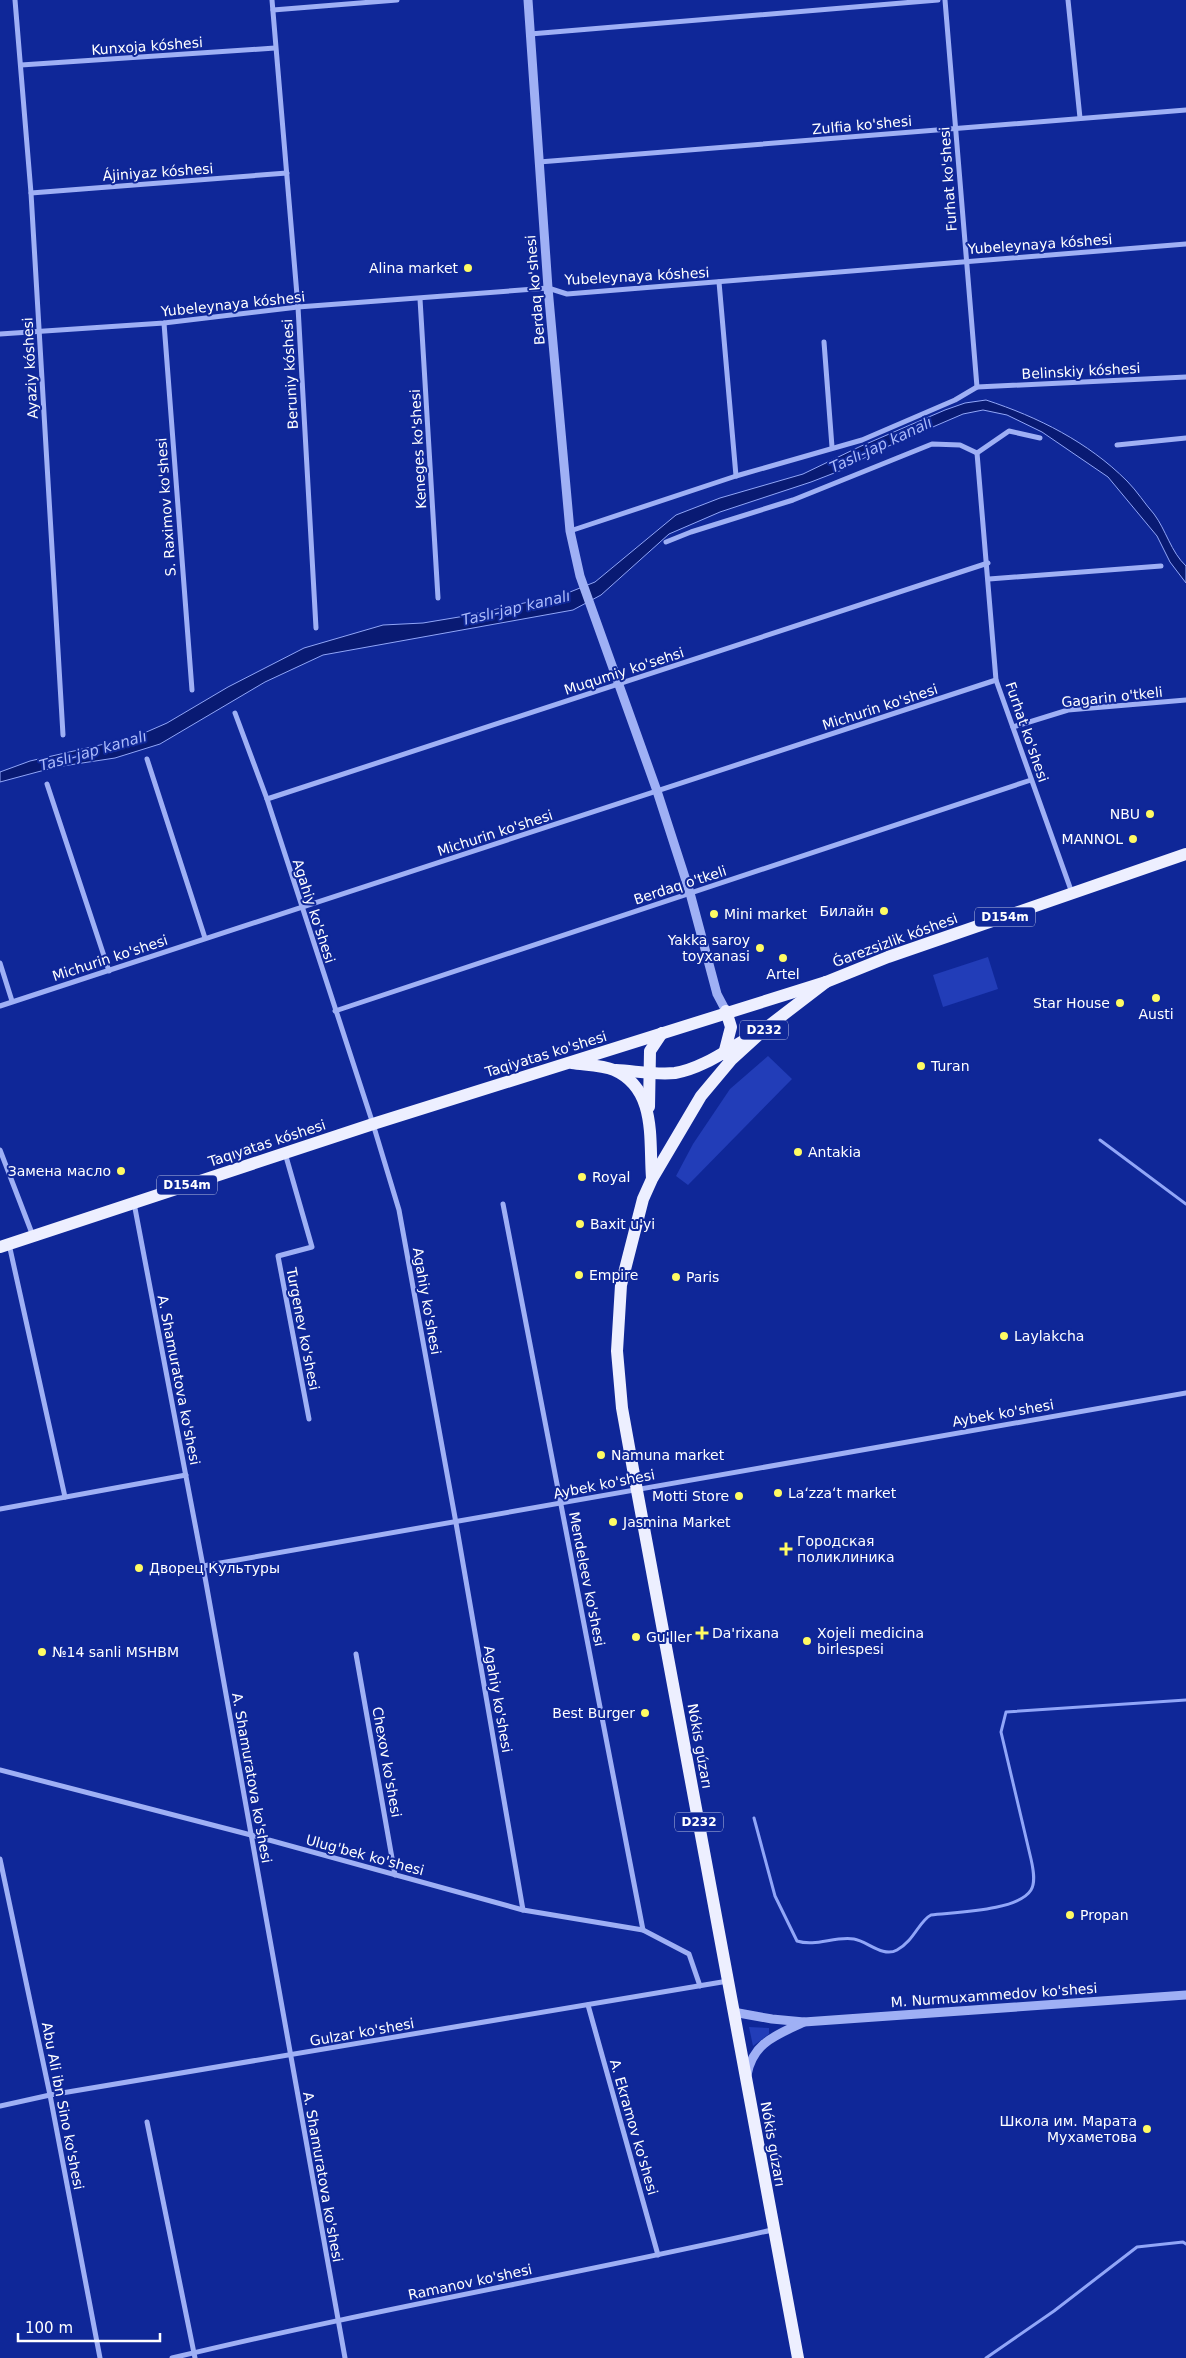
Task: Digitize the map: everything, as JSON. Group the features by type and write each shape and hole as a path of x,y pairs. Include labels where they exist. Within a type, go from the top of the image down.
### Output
{"main road":[{"name":"Ǵarezsizlik kóshesi","path":"726,1011 826,982 888,957 1186,854"},
{"name":"D232","path":"652,1179 701,1096 732,1059 766,1028 826,982"},
{"name":"D232","path":"710,1086 725,1051 731,1027 726,1011"},
{"name":"Taqiyatas ko'shesi","path":"373,1124 726,1011"},
{"path":"567,1062 613,1070 676,1073 709,1060 766,1028"},
{"path":"652,1179 649,1114 650,1051 662,1033"},
{"path":"613,1070 631,1082 640,1091 649,1114"},
{"name":"Taqıyatas kóshesi","path":"5,1245 373,1124"},
{"name":"Nókis gúzarı","path":"652,1179 643,1199 621,1285 617,1351 622,1408 772,2230 798,2358"}],"street":[{"name":"Ayaziy kóshesi","path":"15,0 31,193 63,735"},
{"name":"Beruniy kóshesi","path":"272,0 298,308 316,628"},
{"path":"273,10 397,0"},
{"name":"Berdaq ko'shesi","path":"528,0 548,288 570,531 580,576 657,791 690,893 717,994 726,1011"},
{"path":"530,34 938,0"},
{"name":"Furhat ko'shesi","path":"945,0 977,387"},
{"path":"1068,0 1080,118"},
{"name":"Kunxoja kóshesi","path":"21,65 276,48"},
{"name":"Zulfia ko'shesi","path":"539,162 1186,110"},
{"name":"Ájiniyaz kóshesi","path":"31,193 287,173"},
{"name":"Yubeleynaya kóshesi","path":"0,334 164,323 298,308 548,288 567,294 1186,244"},
{"path":"719,282 736,476"},
{"name":"Keneges ko'shesi","path":"420,299 438,598"},
{"name":"S. Raximov ko'shesi","path":"164,323 192,690"},
{"path":"824,342 832,448"},
{"name":"Belinskiy kóshesi","path":"977,387 1186,376"},
{"path":"570,531 736,476 862,440 955,400 977,387"},
{"path":"666,542 793,500 932,444 960,445 977,453 1009,431 1040,438"},
{"path":"1117,445 1186,438"},
{"name":"Furhat ko'shesi","path":"977,453 988,563 996,680 1072,893"},
{"name":"Muqumiy ko'sehsi","path":"266,799 988,563"},
{"path":"989,578 1161,566"},
{"name":"Michurin ko'shesi","path":"0,1006 996,680"},
{"name":"Gagarin o'tkeli","path":"1013,727 1068,710 1186,700"},
{"name":"Agahiy ko'shesi","path":"235,713 302,908 373,1124 399,1210 524,1910"},
{"path":"147,759 205,938"},
{"name":"Berdaq o'tkeli","path":"335,1011 1031,780"},
{"path":"47,784 110,971"},
{"path":"0,963 12,1001"},
{"path":"0,1150 33,1236"},
{"name":"Turgenev ko'shesi","path":"285,1153 312,1247 278,1256 309,1419"},
{"name":"A. Shamuratova ko'shesi","path":"134,1203 203,1566 345,2358"},
{"name":"Mendeleev ko'shesi","path":"503,1204 643,1930"},
{"path":"5,1245 65,1497"},
{"name":"Aybek ko'shesi","path":"203,1566 456,1523 637,1489 1186,1393"},
{"path":"0,1509 186,1475"},
{"name":"Chexov ko'shesi","path":"356,1654 395,1875"},
{"name":"Ulug'bek ko'shesi","path":"0,1770 250,1835 524,1910 643,1930 689,1954 700,1986"},
{"name":"Abu Ali ibn Sino ko'shesi","path":"0,1859 50,2095 98,2358"},
{"name":"Gulzar ko'shesi","path":"0,2106 50,2095 728,1981"},
{"name":"M. Nurmuxammedov ko'shesi","path":"804,2022 1186,1995"},
{"name":"A. Ekramov ko'shesi","path":"588,2005 658,2256"},
{"path":"733,2012 804,2022"},
{"path":"746,2081 749,2066 755,2052 770,2038 804,2022"},
{"path":"147,2122 195,2355"},
{"name":"Ramanov ko'shesi","path":"172,2358 195,2355 337,2321 658,2256 772,2230"}],"shaded area":[{"path":"988,957 998,989 943,1007 933,975"},
{"path":"768,1056 792,1079 688,1185 676,1176 693,1144 730,1089"},
{"path":"749,2027 769,2028 769,2034 753,2046"}],"water":[{"name":"Taslı-jap kanalı","path":"986,400 1024,414 1061,432 1096,454 1112,467 1131,485 1158,520 1176,554 1186,566 1186,583 1170,562 1157,536 1108,477 1042,432 1007,415 983,410 963,414 877,451 842,470 720,512 669,534 601,595 573,610 323,655 265,682 160,744 115,758 56,767 0,782 0,772 30,761 135,737 167,723 228,687 304,648 383,625 423,623 465,616 565,594 595,582 676,515 720,498 803,474 859,447 945,410 965,403"}],"waterway":[{"path":"1100,1140 1186,1204"},
{"path":"754,1818 775,1896 797,1941 811,1943 847,1938 859,1940 881,1951 892,1952 908,1942 923,1922 931,1915 1000,1906 1024,1897 1033,1887 1033,1867 1001,1732 1006,1712 1186,1700"},
{"path":"986,2358 1054,2311 1137,2247 1183,2242 1186,2244"}],"place":[{"name":"Alina market","path":"468,268"},
{"name":"NBU","path":"1150,814"},
{"name":"MANNOL","path":"1133,839"},
{"name":"Билайн","path":"884,911"},
{"name":"Mini market","path":"714,914"},
{"name":"Yakka saroy toyxanasi","path":"760,948"},
{"name":"Artel","path":"783,958"},
{"name":"Austi","path":"1156,998"},
{"name":"Star House","path":"1120,1003"},
{"name":"Turan","path":"921,1066"},
{"name":"Antakia","path":"798,1152"},
{"name":"Замена масло","path":"121,1171"},
{"name":"Royal","path":"582,1177"},
{"name":"Baxit u'yi","path":"580,1224"},
{"name":"Empire","path":"579,1275"},
{"name":"Paris","path":"676,1277"},
{"name":"Laylakcha","path":"1004,1336"},
{"name":"Namuna market","path":"601,1455"},
{"name":"Laʻzzaʻt market","path":"778,1493"},
{"name":"Motti Store","path":"739,1496"},
{"name":"Jasmina Market","path":"613,1522"},
{"name":"Городская поликлиника","path":"786,1549"},
{"name":"Дворец Культуры","path":"139,1568"},
{"name":"Da'rixana","path":"702,1633"},
{"name":"Gu'ller","path":"636,1637"},
{"name":"Xojeli medicina birlespesi","path":"807,1641"},
{"name":"№14 sanli MSHBM","path":"42,1652"},
{"name":"Best Burger","path":"645,1713"},
{"name":"Propan","path":"1070,1915"},
{"name":"Школа им. Марата Мухаметова","path":"1147,2129"}]}
